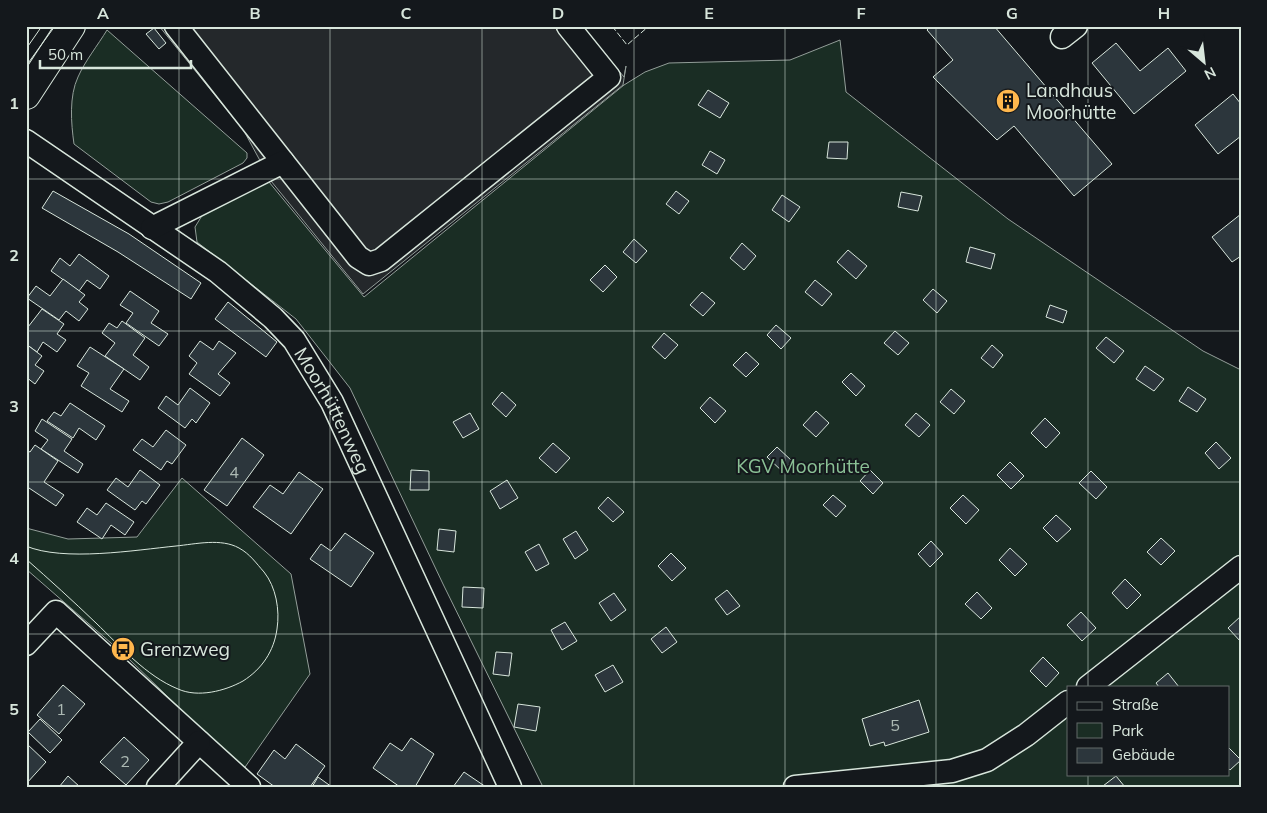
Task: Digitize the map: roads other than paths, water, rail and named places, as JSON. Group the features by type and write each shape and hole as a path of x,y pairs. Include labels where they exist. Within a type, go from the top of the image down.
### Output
{"main road":[{"path":"26,95 71,26"}],"street":[{"path":"176,26 358,257 369,264 381,260 609,77 568,26"},
{"name":"Moorhüttenweg","path":"26,141 218,272 273,318 294,340 317,374 342,423 510,787"},
{"path":"152,228 283,162"},
{"path":"1089,686 1241,567"},
{"path":"26,644 56,612 249,787"},
{"path":"795,787 952,772 987,760 1026,735 1067,703"},
{"path":"158,787 199,742"}],"tram line":[{"path":"26,49 42,26"},
{"path":"26,66 55,26"},
{"path":"26,546 41,551 59,553 100,554 208,542 232,545 250,556 272,585 278,614 273,645 266,659 256,671 236,685 211,692 186,692 166,683 134,660 26,559"}],"place":[{"name":"Landhaus Moorhütte","path":"1008,101"},
{"name":"Grenzweg","path":"123,649"}],"park label":[{"name":"KGV Moorhütte","path":"803,466"}]}
